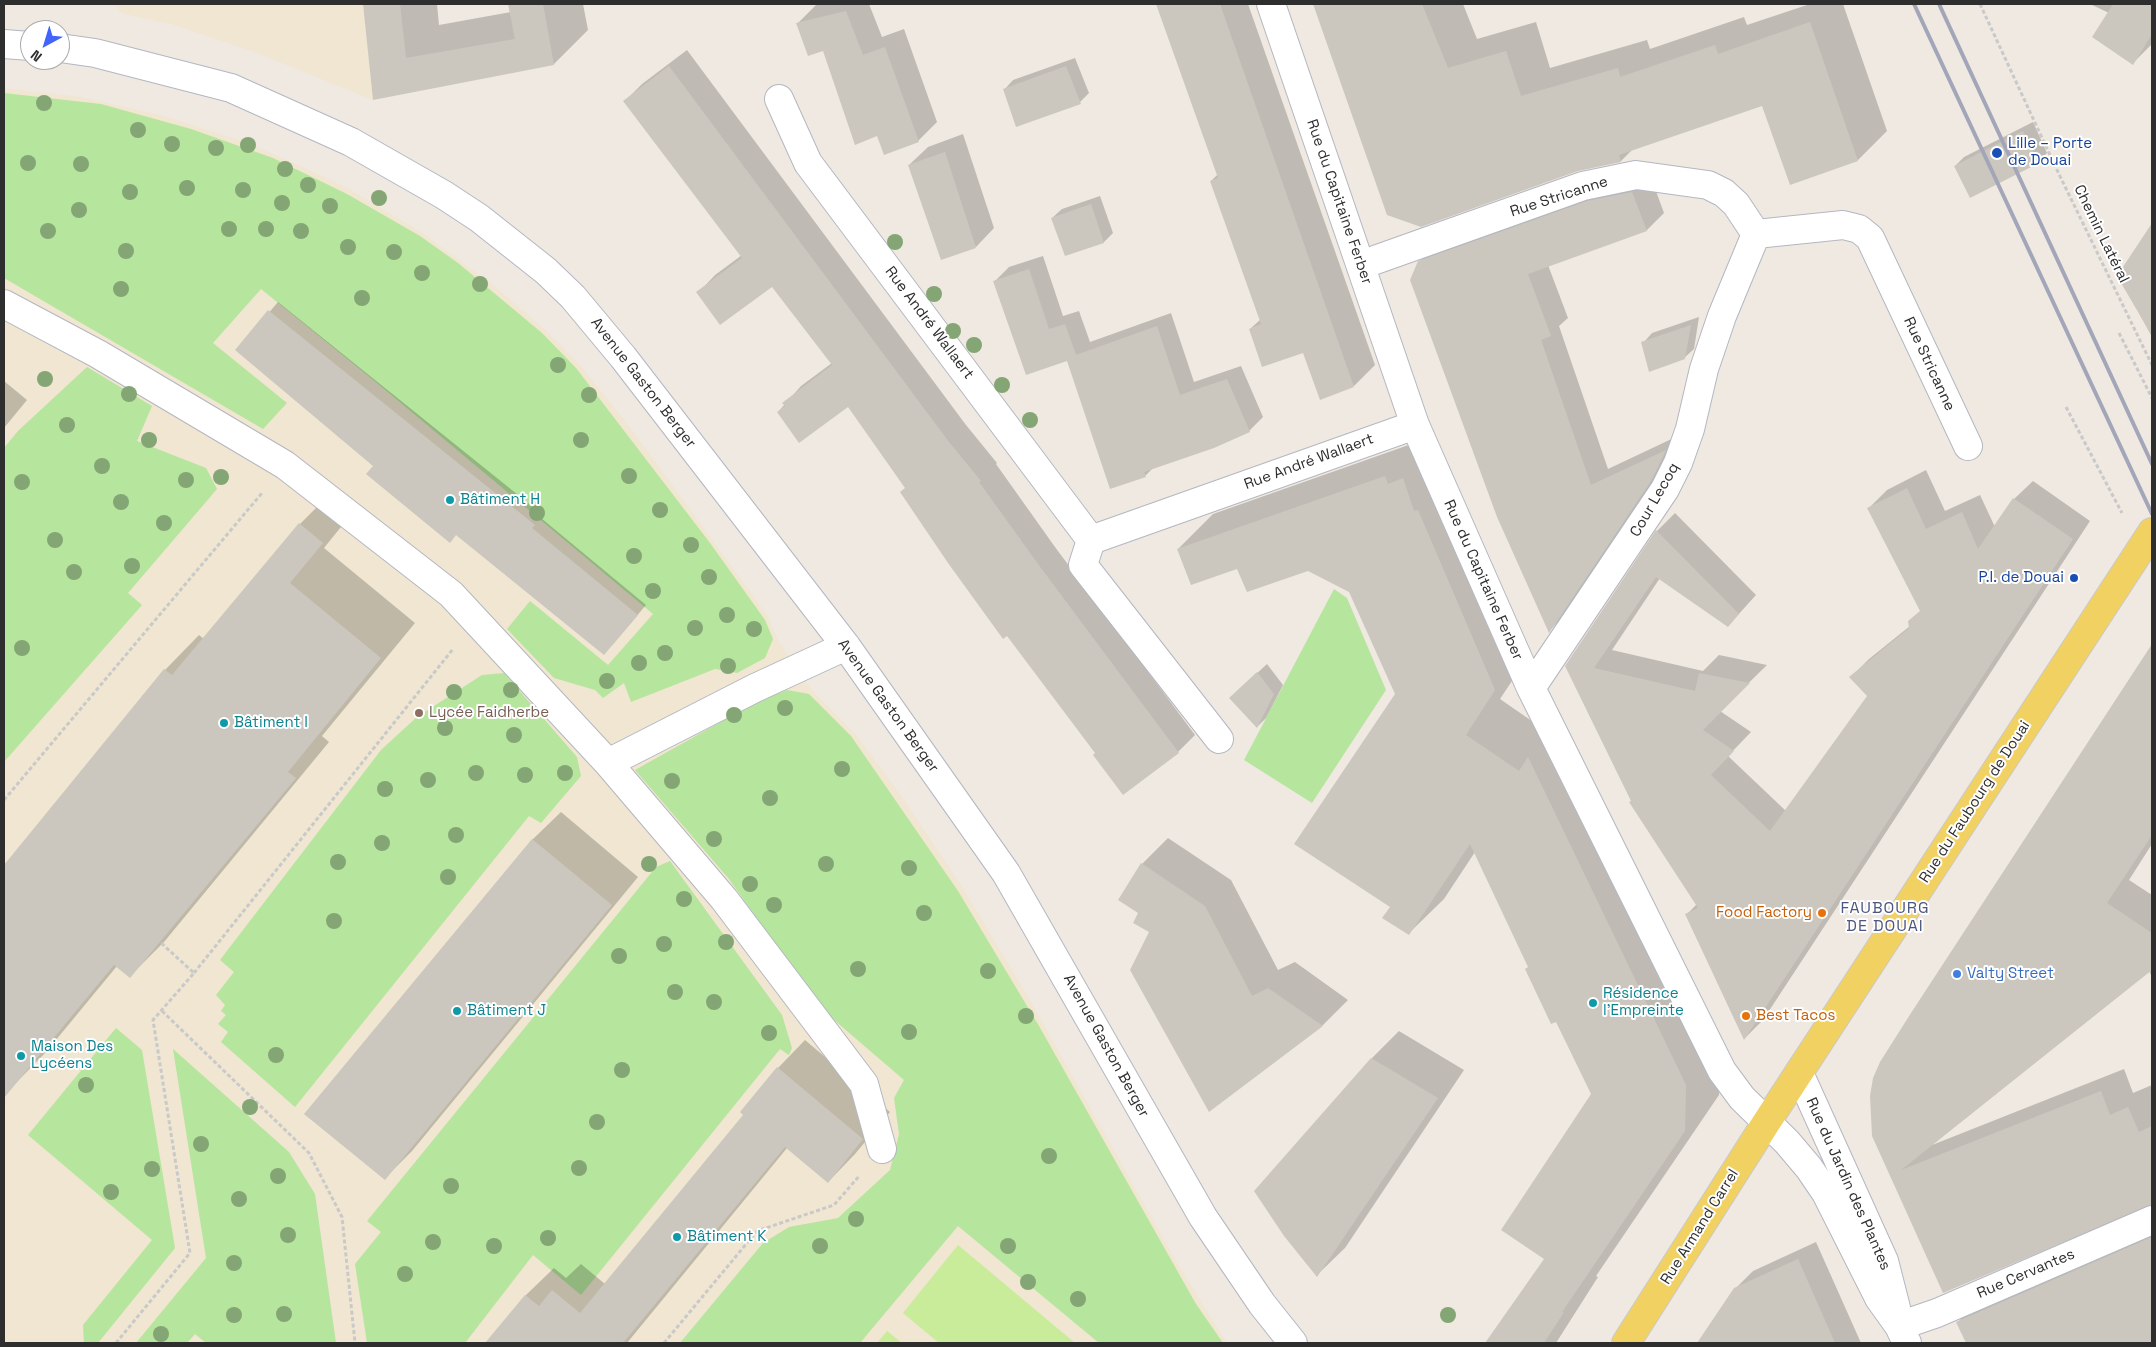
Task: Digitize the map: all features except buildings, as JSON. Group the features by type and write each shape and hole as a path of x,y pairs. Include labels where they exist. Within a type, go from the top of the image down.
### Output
{"main road":[{"name":"Rue du Faubourg de Douai","path":"1766,1123 2152,532"},
{"name":"Rue Armand Carrel","path":"1630,1339 1766,1123"}],"street":[{"name":"Rue du Capitaine Ferber","path":"1271,4 1415,425 1531,688 1722,1071 1742,1098 1766,1123"},
{"path":"4,44 20,45"},
{"name":"Avenue Gaston Berger","path":"70,49 95,53 231,88 312,123 379,156 479,218 527,255 574,297 618,350 846,646 1006,873 1203,1217 1262,1304 1293,1343"},
{"name":"Rue André Wallaert","path":"779,99 808,163 1091,540 1415,425"},
{"name":"Rue Stricanne","path":"1361,265 1583,186 1636,175 1708,185 1724,193 1736,204 1756,234 1843,225 1859,229 1870,238 1968,446"},
{"name":"Cour Lecoq","path":"1531,688 1665,489 1690,429 1704,369 1722,316 1756,234"},
{"path":"4,304 98,354 285,466 452,594 608,763 724,899 864,1084 882,1150"},
{"path":"1091,540 1084,565 1219,740"},
{"path":"608,763 755,688 846,646"},
{"name":"Rue du Jardin des Plantes","path":"1799,1073 1884,1261 1903,1335"},
{"name":"Rue du Jardin des Plantes","path":"1766,1123 1804,1162 1826,1193 1879,1298 1903,1335"},
{"name":"Rue Cervantes","path":"1903,1335 1937,1313 2152,1220"}],"path":[{"name":"Chemin Latéral","path":"1980,4 2056,168 2152,365"},
{"path":"2119,333 2152,398"},
{"path":"2066,407 2110,490"},
{"path":"4,800 285,466"},
{"path":"116,1343 190,1253 153,1020 194,973 476,621"},
{"path":"160,942 194,973"},
{"path":"162,1011 309,1152 342,1217 355,1343"},
{"path":"664,1343 757,1231 834,1205 882,1150"}],"shaded area":[{"path":"115,4 363,4 373,100 257,53 171,24 121,13"},
{"name":"Lycée Faidherbe","path":"4,88 81,97 161,115 248,143 314,172 349,189 421,232 498,289 551,335 580,365 633,431 767,615 778,640 811,689 858,737 902,797 963,888 1027,995 1176,1261 1227,1343 4,1343"}],"green space":[{"path":"4,93 101,104 191,129 273,158 347,194 420,236 458,263 542,333 576,368 710,543 765,620 773,639 765,658 737,673 715,669 631,702 624,683 603,698 595,690 554,678 507,629 530,601 608,665 653,614 377,383 261,289 213,343 287,403 263,429 4,278"},
{"path":"87,367 152,406 137,441 206,468 217,489 128,593 142,605 4,762 4,448 18,431"},
{"path":"1334,589 1347,598 1386,690 1312,803 1244,760"},
{"path":"504,673 577,757 581,776 541,823 529,816 295,1107 221,1042 228,1032 218,1024 226,1015 221,1011 225,1005 216,995 234,972 220,960 381,750 417,717 482,675"},
{"path":"787,690 809,694 851,736 958,891 1039,1026 1196,1304 1223,1343 1099,1343 958,1226 860,1343 680,1343 763,1243 789,1227 838,1218 890,1170 899,1134 894,1098 904,1080 819,1007 729,879 635,770 760,700"},
{"path":"670,861 782,1015 792,1048 789,1055 780,1049 581,1295 533,1255 465,1343 367,1343 355,1264 381,1232 367,1221 656,867"},
{"path":"116,1028 142,1050 175,1248 98,1343 84,1343 83,1325 152,1240 28,1135"},
{"path":"173,1049 289,1152 315,1194 336,1343 206,1343 195,1334 187,1343 136,1343 206,1258"},
{"path":"958,1245 1075,1343 939,1343 903,1313"},
{"path":"887,1331 902,1343 877,1343"}],"railway":[{"path":"1914,4 2152,514"},
{"path":"1939,4 2152,464"}],"place":[{"name":"Lille – Porte de Douai","path":"1997,153"},
{"name":"Bâtiment H","path":"450,500"},
{"name":"P.I. de Douai","path":"2074,578"},
{"name":"Lycée Faidherbe","path":"419,713"},
{"name":"Bâtiment I","path":"224,723"},
{"name":"Food Factory","path":"1822,913"},
{"name":"Valty Street","path":"1957,974"},
{"name":"Résidence l'Empreinte","path":"1593,1003"},
{"name":"Bâtiment J","path":"457,1011"},
{"name":"Best Tacos","path":"1746,1016"},
{"name":"Maison Des Lycéens","path":"21,1056"},
{"name":"Bâtiment K","path":"677,1237"}],"district":[{"name":"FAUBOURG DE DOUAI","path":"1885,918"}]}
